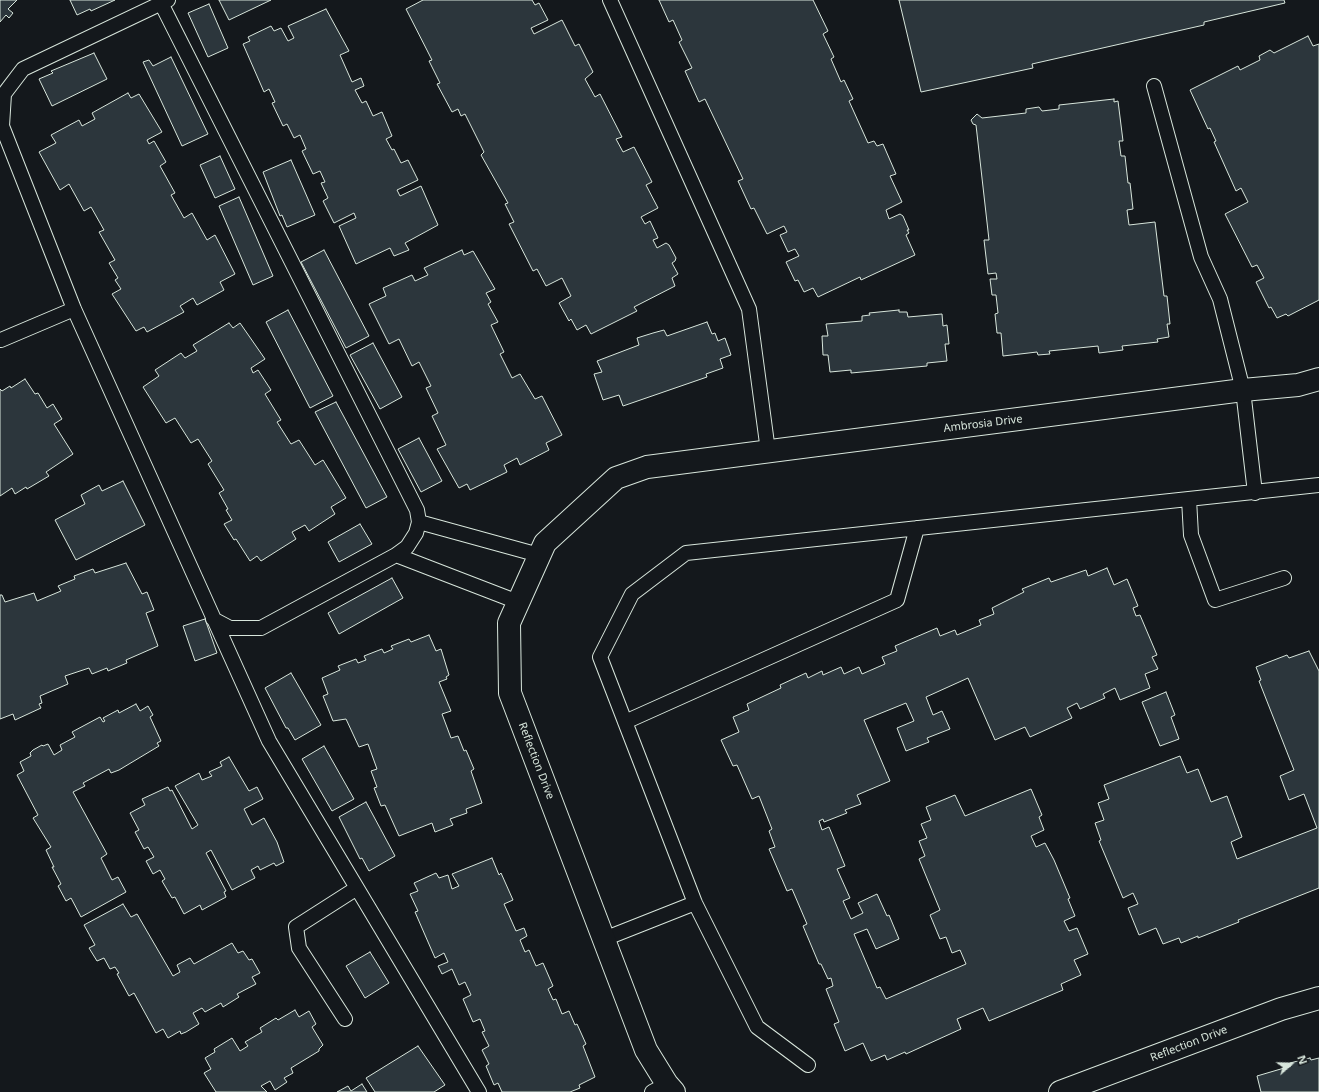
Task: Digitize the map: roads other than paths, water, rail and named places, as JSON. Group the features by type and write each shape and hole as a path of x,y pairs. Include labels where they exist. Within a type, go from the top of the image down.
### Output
{"street":[{"name":"Ambrosia Drive","path":"647,467 1243,390 1298,385 1319,379"},
{"name":"Reflection Drive","path":"647,467 616,478 545,543 509,623 510,693 646,1050 664,1089"},
{"name":"Reflection Drive","path":"1060,1092 1281,1009 1319,998"}],"lane":[{"path":"610,0 748,309 768,452"},
{"path":"213,619 230,628 262,628 396,555 407,547 416,533 419,522 417,510 165,1 23,69 4,94 2,101 2,126 74,310 213,619 269,741 479,1092"},
{"path":"1154,86 1202,257 1220,299 1243,390 1255,493"},
{"path":"1,340 74,310"},
{"path":"808,1064 757,1028 695,903 600,657 632,594 686,554 1319,485"},
{"path":"1189,499 1191,535 1215,600 1284,578"},
{"path":"419,522 539,556"},
{"path":"625,722 897,600 917,528"},
{"path":"396,555 518,602"},
{"path":"345,1020 299,948 296,927 357,888"},
{"path":"604,939 695,903"}]}
